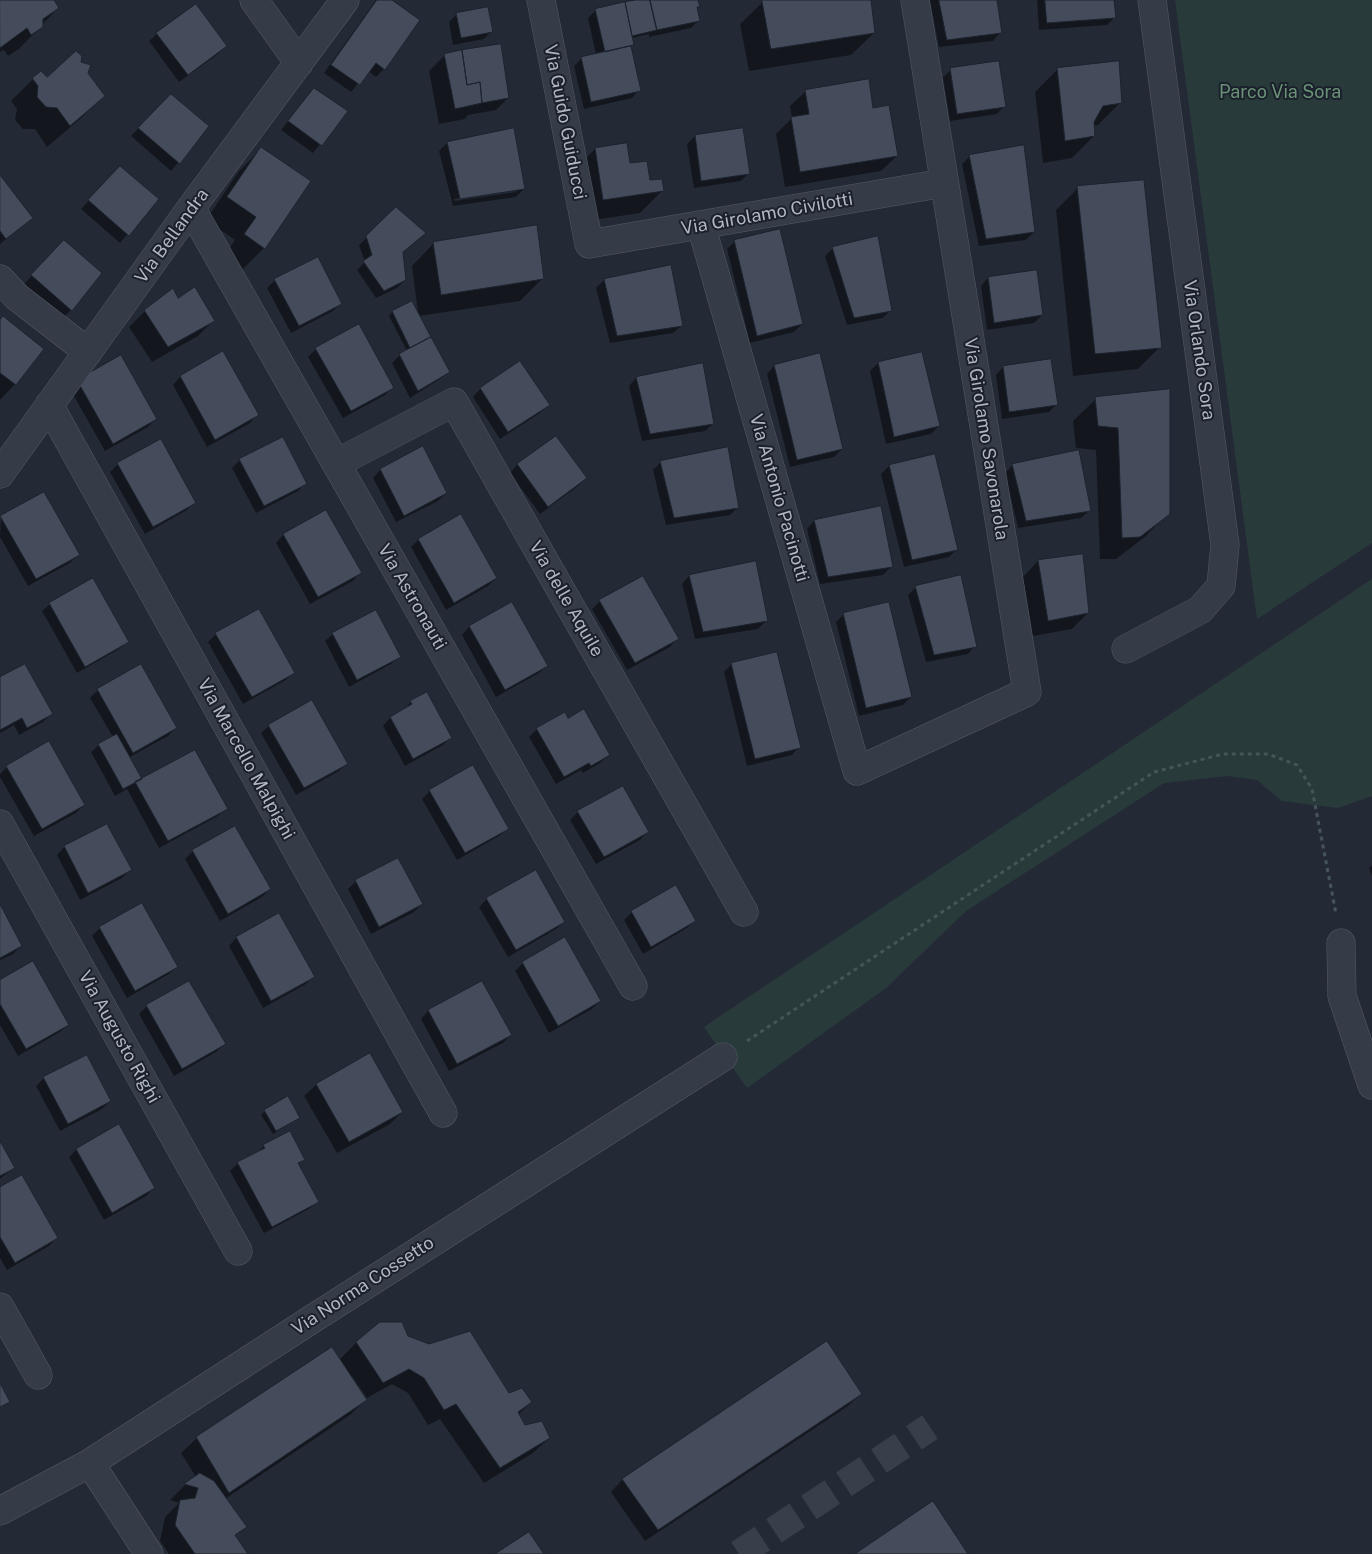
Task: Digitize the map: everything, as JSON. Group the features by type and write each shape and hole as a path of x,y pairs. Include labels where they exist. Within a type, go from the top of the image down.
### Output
{"street":[{"path":"254,0 299,63"},
{"name":"Via Bellandra","path":"0,474 345,0"},
{"name":"Via Guido Guiducci","path":"541,0 590,244"},
{"name":"Via Girolamo Savonarola","path":"857,771 1027,692 915,0"},
{"name":"Via Orlando Sora","path":"1126,650 1200,610 1221,586 1225,545 1152,0"},
{"name":"Via Girolamo Civilotti","path":"590,244 944,183"},
{"name":"Via Astronauti","path":"192,208 633,986"},
{"name":"Via Antonio Pacinotti","path":"700,225 857,771"},
{"path":"0,279 17,297 88,352"},
{"name":"Via delle Aquile","path":"337,463 454,402 744,912"},
{"name":"Via Marcello Malpighi","path":"49,405 443,1113"},
{"name":"Via Augusto Righi","path":"0,824 238,1251"},
{"path":"1341,944 1342,996 1372,1085"},
{"name":"Via Norma Cossetto","path":"0,1511 90,1463 311,1319 723,1057"},
{"path":"0,1307 38,1375"},
{"path":"90,1463 149,1554"}],"path":[{"path":"723,1057 1154,772 1223,754 1268,754 1297,765 1312,789 1341,944"}],"green space":[{"name":"Parco Via Sora","path":"1175,0 1372,0 1372,543 1257,619"},
{"path":"1372,579 1372,796 1338,808 1282,801 1257,780 1227,776 1164,783 966,911 886,988 747,1088 704,1027"}],"building":[{"path":"0,0 54,0 59,8 43,19 43,27 31,35 27,28 0,48"},
{"path":"377,0 392,0 420,20 385,70 376,63 360,85 331,65"},
{"path":"650,0 657,30 632,36 625,2"},
{"path":"650,0 698,0 700,7 697,7 700,21 657,30"},
{"path":"762,0 871,0 875,33 771,49"},
{"path":"939,0 997,0 1002,33 947,40"},
{"path":"1045,0 1114,0 1116,18 1047,23"},
{"path":"625,2 634,45 605,52 595,9"},
{"path":"196,4 227,46 188,75 156,33"},
{"path":"488,7 493,32 461,38 456,13"},
{"path":"501,44 509,98 482,103 480,82 467,85 462,50"},
{"path":"631,46 641,91 591,102 581,57"},
{"path":"462,50 467,85 480,82 482,103 455,109 444,54"},
{"path":"76,51 82,56 81,62 91,65 88,73 105,96 70,126 57,108 46,107 37,97 38,86 32,78 41,71 47,77"},
{"path":"999,61 1006,107 957,114 950,68"},
{"path":"1119,61 1122,103 1103,106 1094,122 1095,136 1065,141 1057,68"},
{"path":"869,79 873,108 889,105 898,156 800,172 791,117 809,114 805,90"},
{"path":"314,88 348,111 322,146 288,121"},
{"path":"171,94 209,126 180,164 138,128"},
{"path":"514,128 525,189 460,199 447,142"},
{"path":"743,128 750,174 701,181 695,135"},
{"path":"627,143 630,163 647,161 650,180 662,179 664,191 603,200 595,148"},
{"path":"1024,145 1035,232 986,239 969,155"},
{"path":"261,147 311,181 265,249 244,234 256,217 227,197"},
{"path":"120,166 159,199 129,236 88,200"},
{"path":"0,175 33,218 6,239 0,231"},
{"path":"1144,180 1162,348 1095,354 1077,186"},
{"path":"396,207 426,233 403,252 406,280 384,291 363,261 372,255 366,236"},
{"path":"537,225 544,279 441,295 433,242"},
{"path":"780,229 803,324 757,336 734,240"},
{"path":"878,236 892,311 854,318 832,247"},
{"path":"64,240 102,273 72,311 31,275"},
{"path":"318,257 342,304 299,326 274,279"},
{"path":"671,265 683,326 617,336 604,279"},
{"path":"1037,270 1043,315 994,323 988,277"},
{"path":"195,287 215,321 168,347 144,310 173,288 178,298"},
{"path":"412,301 431,337 410,348 392,311"},
{"path":"3,316 44,349 16,385 0,373 0,320"},
{"path":"359,324 394,388 351,411 315,348"},
{"path":"431,337 450,372 418,391 399,354"},
{"path":"223,351 259,415 215,440 180,376"},
{"path":"922,352 940,426 894,437 878,362"},
{"path":"820,353 843,449 797,460 774,365"},
{"path":"121,355 157,419 113,444 77,380"},
{"path":"1051,359 1058,405 1009,412 1003,366"},
{"path":"520,361 550,405 508,432 480,388"},
{"path":"703,363 714,424 650,434 636,377"},
{"path":"1170,389 1170,514 1140,537 1122,538 1118,428 1098,426 1095,397"},
{"path":"556,436 587,478 548,507 517,464"},
{"path":"283,437 307,484 264,506 239,459"},
{"path":"161,439 196,503 153,527 117,463"},
{"path":"423,446 447,493 404,516 380,469"},
{"path":"728,447 739,508 674,518 660,461"},
{"path":"1079,450 1091,511 1026,521 1012,464"},
{"path":"935,454 958,550 912,560 889,465"},
{"path":"44,492 80,555 36,579 0,516"},
{"path":"881,506 893,567 828,577 814,520"},
{"path":"326,510 362,573 318,597 283,534"},
{"path":"461,514 497,578 454,603 418,539"},
{"path":"1083,554 1089,613 1048,621 1038,560"},
{"path":"756,561 768,621 703,632 689,575"},
{"path":"961,575 977,647 934,655 915,586"},
{"path":"643,576 679,639 635,663 599,600"},
{"path":"93,578 129,642 85,667 49,603"},
{"path":"512,602 548,666 505,690 469,626"},
{"path":"889,602 912,697 866,708 843,613"},
{"path":"259,609 295,673 252,697 215,633"},
{"path":"376,610 401,657 357,680 332,633"},
{"path":"777,652 801,748 755,759 731,663"},
{"path":"25,664 53,714 27,728 22,718 0,730 0,677"},
{"path":"141,664 177,728 133,753 97,689"},
{"path":"427,692 452,738 413,759 390,717 412,704 410,701"},
{"path":"312,700 348,764 304,788 268,725"},
{"path":"584,709 610,755 591,766 589,763 564,777 536,728 565,712 568,718"},
{"path":"117,734 142,779 123,789 98,744"},
{"path":"49,741 85,805 42,829 6,766"},
{"path":"195,750 228,809 168,841 135,782"},
{"path":"473,765 509,829 465,853 429,790"},
{"path":"623,786 649,832 604,857 577,811"},
{"path":"107,824 132,870 88,893 64,846"},
{"path":"235,826 271,889 228,914 192,850"},
{"path":"398,858 423,904 379,927 355,880"},
{"path":"536,870 565,922 516,950 486,898"},
{"path":"676,885 696,921 651,947 631,911"},
{"path":"142,903 178,967 135,991 99,927"},
{"path":"0,904 22,946 0,958"},
{"path":"279,913 315,977 271,1001 236,937"},
{"path":"565,937 601,1001 558,1026 522,962"},
{"path":"33,961 69,1025 26,1049 0,1004 0,980"},
{"path":"189,981 226,1044 182,1069 146,1005"},
{"path":"482,981 512,1035 457,1064 428,1010"},
{"path":"370,1053 403,1112 349,1142 316,1084"},
{"path":"87,1055 111,1101 68,1124 43,1077"},
{"path":"288,1096 300,1118 276,1131 264,1110"},
{"path":"119,1124 155,1188 112,1213 76,1149"},
{"path":"290,1131 305,1160 298,1163 319,1202 272,1227 237,1162 265,1148 263,1145"},
{"path":"0,1141 15,1168 0,1176"},
{"path":"22,1175 58,1238 15,1263 0,1237 0,1187"},
{"path":"380,1322 402,1322 408,1336 429,1344 470,1331 509,1393 522,1388 532,1402 518,1412 525,1425 542,1421 550,1438 500,1468 456,1404 444,1410 424,1378 409,1369 383,1383 356,1342"},
{"path":"827,1341 862,1394 658,1530 622,1479"},
{"path":"332,1347 367,1400 229,1493 196,1437"},
{"path":"0,1383 10,1402 0,1407"},
{"path":"200,1473 214,1481 247,1527 235,1535 248,1554 195,1554 175,1525 180,1500 195,1498 198,1488 184,1484"},
{"path":"933,1501 968,1554 855,1554"},
{"path":"529,1532 544,1554 495,1554"}],"tunnel":[{"path":"739,1554 930,1427"}]}
